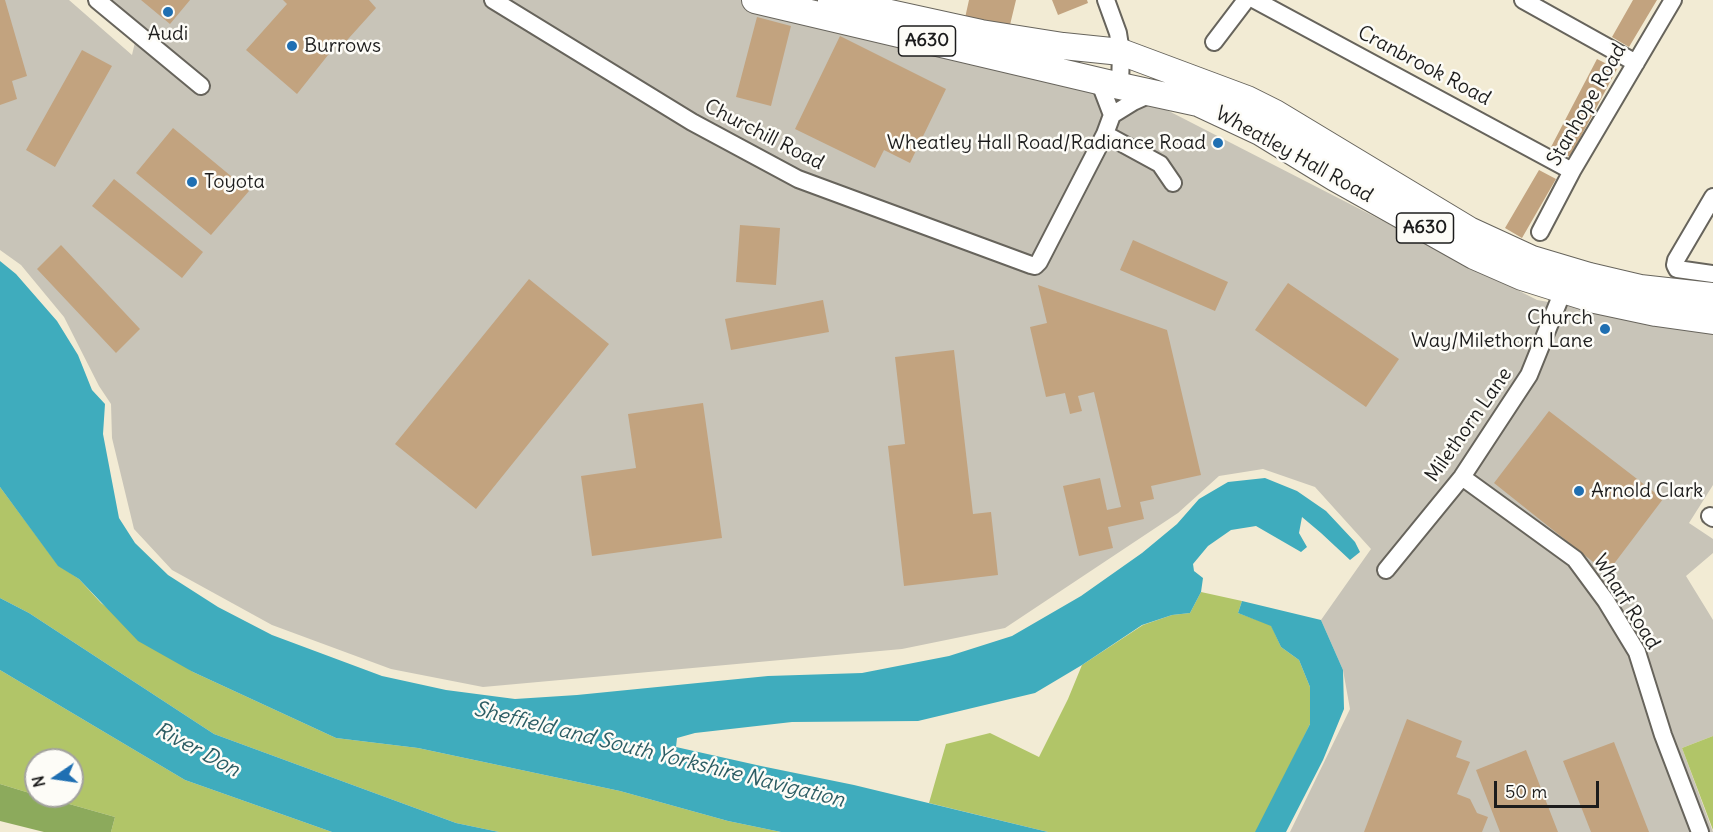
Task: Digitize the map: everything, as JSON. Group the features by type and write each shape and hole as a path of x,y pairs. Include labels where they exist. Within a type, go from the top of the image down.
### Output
{"highway":[{"name":"Wheatley Hall Road","path":"755,0 1247,99 1275,113 1469,230 1533,259 1640,288 1713,296"},
{"name":"Wheatley Hall Road","path":"831,0 885,6 981,33 1063,46 1154,93 1198,103 1251,128 1474,256 1522,277 1563,291 1634,309 1713,321"}],"street":[{"path":"97,0 201,86"},
{"name":"Churchill Road","path":"493,0 692,122 798,179 1035,266 1105,134"},
{"path":"1106,0 1118,33 1112,115 1105,134 1160,164 1173,183"},
{"path":"1214,42 1246,0"},
{"name":"Cranbrook Road","path":"1255,0 1572,171"},
{"path":"1523,0 1636,63"},
{"name":"Stanhope Road","path":"1540,232 1572,171 1673,0"},
{"path":"1112,115 1154,93"},
{"path":"1713,197 1675,265 1677,269 1713,274"},
{"name":"Milethorn Lane","path":"1386,570 1462,477 1531,373 1563,291"},
{"name":"Wharf Road","path":"1462,477 1575,558 1606,601 1637,652 1663,735 1700,832"}],"shaded area":[{"path":"0,0 69,0 132,55 139,25 110,0 755,0 1120,86 1537,300 1713,331 1713,485 1689,523 1713,539 1713,553 1686,576 1713,620 1713,736 1682,748 1713,832 1290,832 1350,709 1343,670 1321,620 1371,549 1315,487 1263,469 1219,476 1178,513 1005,628 902,649 483,687 391,669 272,625 172,570 134,529 112,438 111,404 99,386 64,317 21,265 0,250"}],"green space":[{"path":"0,487 58,565 79,579 101,603 193,672 336,738 418,748 620,791 728,821 781,832 499,832 456,823 214,734 29,613 0,598"},
{"path":"1201,592 1242,601 1238,613 1271,625 1281,647 1299,660 1310,687 1310,724 1257,832 1048,832 929,803 946,744 990,733 1039,757 1082,665 1143,625 1172,615 1190,613"},
{"path":"0,670 185,780 332,832 111,832 115,817 83,808 84,748 24,748 24,791 0,784"},
{"path":"1713,736 1713,830 1682,748"},
{"path":"0,784 24,791 24,808 83,808 115,817 111,832 44,832 0,821"}],"water":[{"name":"Sheffield and South Yorkshire Navigation","path":"0,261 16,274 57,321 78,355 92,390 105,404 103,434 119,518 135,543 168,575 218,607 272,635 382,676 446,690 515,699 577,695 768,676 862,673 949,656 1012,636 1081,596 1142,553 1177,524 1199,499 1228,482 1265,478 1297,491 1326,511 1355,542 1360,552 1350,560 1302,517 1299,533 1307,547 1301,552 1256,526 1231,530 1208,546 1193,564 1194,571 1203,578 1201,592 1190,613 1172,615 1142,625 1035,693 918,721 792,722 695,733 677,738 676,747 854,785 1048,832 781,832 728,821 620,791 418,748 336,738 193,672 138,641 79,579 58,566 0,487"},
{"name":"River Don","path":"0,598 29,613 214,734 456,823 499,832 332,832 185,780 0,670"},
{"path":"1242,601 1321,620 1343,670 1344,709 1323,760 1286,832 1255,832 1310,724 1310,687 1299,660 1281,647 1271,626 1238,613"}],"building":[{"path":"0,0 5,0 27,76 12,81 17,99 0,105"},
{"name":"Audi","path":"141,0 190,0 170,24"},
{"name":"Burrows","path":"283,0 369,0 376,8 340,48 336,45 297,94 246,50 287,4"},
{"path":"969,0 1016,0 1009,29 965,18"},
{"path":"1052,0 1087,0 1088,3 1058,15"},
{"path":"1633,0 1657,0 1629,47 1612,37"},
{"path":"757,17 791,26 771,106 736,97"},
{"path":"840,36 946,89 910,163 884,150 875,168 795,129"},
{"path":"82,50 112,66 55,167 26,150"},
{"path":"1597,59 1617,69 1570,157 1551,147"},
{"name":"Toyota","path":"173,128 249,191 211,235 136,173"},
{"path":"1539,170 1556,179 1522,238 1505,228"},
{"path":"114,179 203,252 182,278 92,206"},
{"path":"740,225 780,228 776,285 736,282"},
{"path":"1133,240 1228,282 1215,311 1120,270"},
{"path":"61,245 140,329 116,353 37,269"},
{"path":"529,279 609,344 476,509 395,444"},
{"path":"1288,283 1399,359 1366,407 1255,330"},
{"path":"1038,285 1167,330 1201,475 1151,486 1154,499 1140,502 1144,519 1108,527 1113,548 1079,556 1063,486 1100,478 1107,510 1121,507 1094,392 1078,396 1082,411 1070,414 1065,393 1046,397 1030,327 1047,323"},
{"path":"823,300 829,332 731,350 725,319"},
{"path":"954,350 973,514 991,512 998,575 904,586 888,446 905,444 895,357"},
{"path":"703,403 722,538 592,556 581,476 636,468 628,414"},
{"name":"Arnold Clark","path":"1549,411 1663,499 1607,573 1494,483"},
{"path":"1407,719 1462,741 1456,757 1470,762 1457,794 1470,799 1477,813 1488,817 1482,832 1364,832"},
{"path":"1614,742 1649,832 1591,832 1563,761"},
{"path":"1526,750 1558,832 1500,832 1476,770"}],"place":[{"name":"Audi","path":"168,12"},
{"name":"Burrows","path":"292,46"},
{"name":"Wheatley Hall Road/Radiance Road","path":"1218,143"},
{"name":"Toyota","path":"192,182"},
{"name":"Church Way/Milethorn Lane","path":"1605,329"},
{"name":"Arnold Clark","path":"1579,491"}]}
